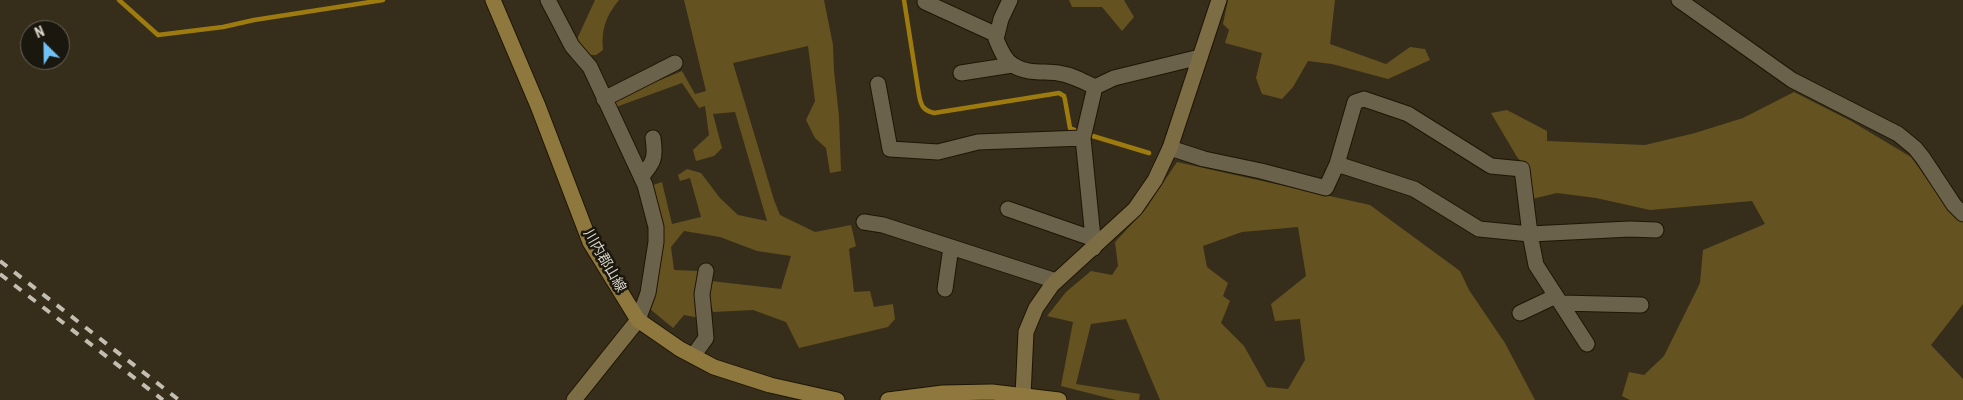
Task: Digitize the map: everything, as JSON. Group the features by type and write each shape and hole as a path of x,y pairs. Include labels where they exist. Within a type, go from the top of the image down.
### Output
{"main road":[{"name":"川内郡山線","path":"492,0 538,106 590,242 638,320 680,349 714,367 770,384 836,400"},
{"path":"888,400 992,392 1059,400"}],"street":[{"path":"548,0 572,46 590,68 641,176 656,227 656,242 648,293 638,320 574,400"},
{"path":"1010,0 996,39 1003,54 1012,65 1027,71 1059,73 1078,78 1095,87"},
{"path":"1023,396 1026,332 1036,308 1056,282 1094,243 1135,209 1156,180 1170,148 1219,0"},
{"path":"1679,0 1792,80 1898,134 1915,148 1954,205 1963,214"},
{"path":"926,2 997,36"},
{"path":"1095,87 1114,78 1200,57"},
{"path":"604,99 675,63"},
{"path":"961,73 1012,65"},
{"path":"878,84 890,149 938,152 978,142 1084,136"},
{"path":"1094,243 1084,136 1095,87"},
{"path":"1170,148 1204,160 1261,171 1326,188 1337,164 1355,102 1364,99 1408,114 1491,166 1522,170 1536,265 1587,344"},
{"path":"641,176 652,163 655,153 653,138"},
{"path":"1337,164 1414,189 1479,229 1530,234 1630,229 1656,230"},
{"path":"1008,209 1094,243"},
{"path":"864,222 882,225 1056,282"},
{"path":"945,288 951,247"},
{"path":"693,356 706,338 702,294 706,271"},
{"path":"1520,313 1559,300 1641,305"}],"shaded area":[{"path":"595,0 619,0 605,23 603,50 596,55 590,55 577,39"},
{"path":"684,0 824,0 833,45 841,171 830,173 826,148 815,138 806,120 815,101 808,46 733,63 780,215 815,232 851,225 856,246 849,249 854,292 870,291 874,307 893,304 895,319 888,327 799,348 786,322 753,310 713,312 709,297 711,281 781,289 791,256 757,251 720,237 684,231 671,247 674,270 699,271 700,318 684,315 673,328 650,309 650,186 662,182 672,224 701,217 690,178 680,181 678,175 687,169 701,173 720,198 738,215 767,221 735,112 713,114 722,148 714,156 696,161 693,150 709,135 705,106 699,108 682,83 616,107 612,100 682,71 695,94 706,91"},
{"path":"1069,0 1124,0 1134,17 1122,31 1102,7 1072,7"},
{"path":"1228,0 1335,0 1330,44 1386,64 1410,47 1425,49 1430,60 1388,79 1332,64 1308,61 1293,87 1282,99 1262,94 1256,78 1262,53 1225,43 1229,30 1223,24"},
{"path":"1794,92 1851,121 1911,157 1933,187 1963,218 1963,304 1931,345 1963,379 1963,400 1630,400 1622,396 1629,372 1644,375 1664,356 1700,283 1703,250 1765,224 1752,201 1650,210 1596,198 1557,193 1532,199 1526,167 1517,157 1491,113 1507,110 1547,131 1547,141 1645,145 1695,133 1743,118"},
{"path":"1177,162 1370,205 1460,271 1469,290 1505,343 1535,400 1160,400 1126,319 1091,324 1076,384 1140,394 1139,400 1116,400 1061,386 1073,322 1047,316 1066,292 1091,271 1112,275 1118,266 1115,242 1145,210","holes":["1298,227 1306,276 1271,304 1275,321 1300,319 1305,360 1288,389 1267,387 1244,346 1221,323 1230,301 1223,296 1228,283 1207,267 1203,246 1242,232"]}],"waterway":[{"path":"119,0 158,35 223,27 254,20 383,0"},
{"path":"904,0 919,95 925,109 934,113 1059,93 1064,96 1070,128 1079,132"},
{"path":"1086,134 1149,153"}],"railway":[{"path":"0,261 179,400"},
{"path":"0,274 163,400"}]}
